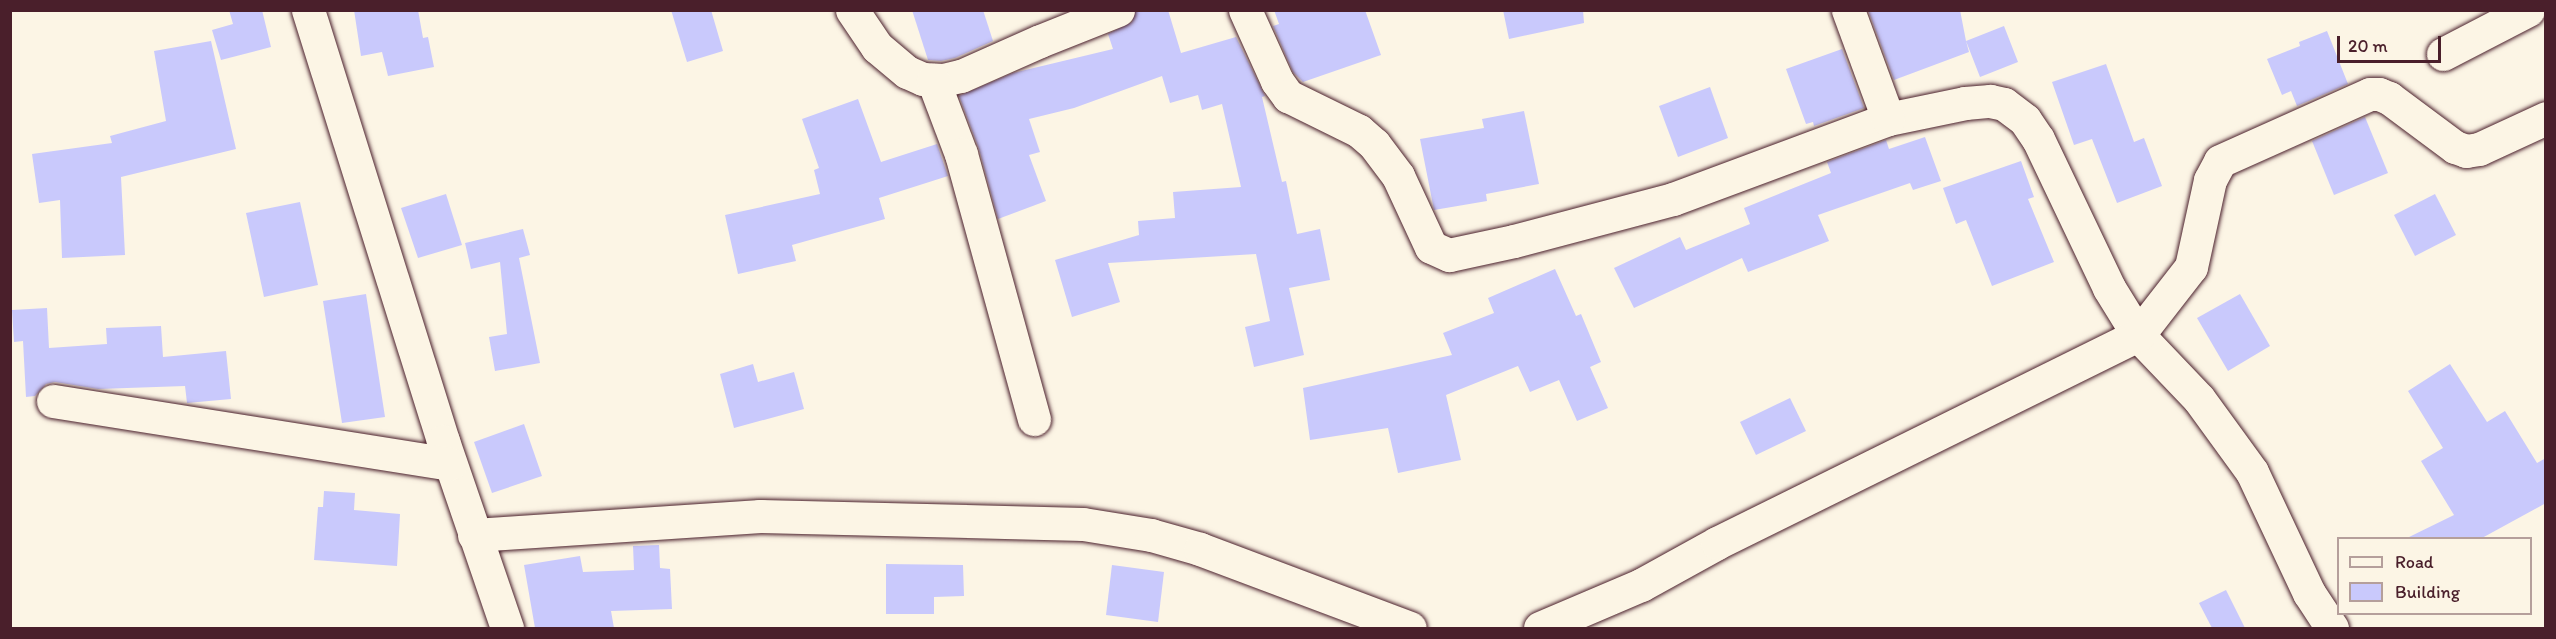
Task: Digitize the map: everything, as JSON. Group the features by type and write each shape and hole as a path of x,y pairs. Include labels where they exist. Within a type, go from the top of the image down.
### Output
{"street":[{"path":"308,10 450,464 507,628"},
{"path":"852,10 872,40 907,72 923,79 933,80 961,76 1040,40 1118,10"},
{"path":"1245,10 1277,81 1288,96 1359,131 1374,144 1398,176 1431,247 1449,255 1514,241 1673,199 1888,119 1965,103 1990,101 2004,105 2025,120 2042,148 2109,288 2138,335 2199,399 2246,463 2309,593 2332,628"},
{"path":"1848,10 1888,119"},
{"path":"2443,54 2528,10"},
{"path":"933,80 961,154 1034,419"},
{"path":"1540,628 1641,585 1717,543 2138,335 2191,267 2210,180 2220,161 2370,94 2379,93 2389,98 2455,147 2466,151 2479,149 2546,118"},
{"path":"53,401 450,464"},
{"path":"474,535 760,516 1083,524 1151,534 1200,549 1410,628"}],"building":[{"path":"229,10 262,10 271,47 221,60 212,30 233,24"},
{"path":"354,10 418,10 423,38 428,37 434,67 388,76 382,52 361,56"},
{"path":"671,10 711,10 723,51 687,62"},
{"path":"912,10 983,10 993,41 955,58 941,61 928,60"},
{"path":"1136,10 1168,10 1181,53 1236,37 1265,96 1262,97 1282,182 1286,181 1297,234 1320,229 1330,280 1289,288 1304,355 1254,367 1245,327 1270,321 1256,254 1108,263 1120,302 1072,317 1055,260 1139,235 1138,221 1175,218 1173,192 1241,187 1222,104 1202,110 1198,95 1170,103 1162,76 1074,108 1029,119 1040,152 1029,155 1046,201 998,219 979,149 959,96 1013,73 1113,49 1108,34 1132,22"},
{"path":"1274,10 1365,10 1381,55 1303,82 1293,72 1273,26 1279,24"},
{"path":"1503,10 1583,10 1584,23 1509,39"},
{"path":"1868,10 1960,10 1969,52 1894,80"},
{"path":"2004,26 2018,62 1980,77 1966,41"},
{"path":"2327,31 2348,84 2297,106 2291,91 2282,95 2267,59 2300,46 2299,42"},
{"path":"211,41 236,149 121,177 125,255 62,258 60,200 39,203 32,154 112,143 110,136 166,121 154,51"},
{"path":"1842,49 1864,108 1814,126 1813,122 1806,124 1786,69"},
{"path":"2106,64 2134,142 2144,138 2162,186 2117,203 2092,139 2074,145 2052,82"},
{"path":"1710,87 1728,138 1678,157 1659,106"},
{"path":"858,99 881,162 937,144 948,176 879,198 885,219 792,245 796,261 738,274 725,215 820,194 814,170 819,168 802,119"},
{"path":"1524,111 1539,184 1486,194 1487,201 1434,210 1420,139 1484,128 1482,119"},
{"path":"2365,117 2388,173 2334,195 2312,141"},
{"path":"1925,137 1941,181 1913,190 1910,183 1818,215 1829,241 1748,272 1742,258 1634,308 1614,268 1680,237 1686,250 1750,224 1744,208 1831,173 1827,162 1886,140 1889,149"},
{"path":"2021,161 2034,197 2028,199 2054,262 1992,286 1966,220 1956,224 1943,188"},
{"path":"446,194 462,245 418,258 401,208"},
{"path":"2435,194 2456,235 2415,256 2394,215"},
{"path":"300,202 318,285 264,297 246,213"},
{"path":"523,229 530,255 519,258 540,363 495,371 489,337 507,334 500,262 471,269 465,243"},
{"path":"1555,269 1576,316 1581,314 1601,362 1590,367 1608,408 1577,421 1559,380 1530,392 1518,366 1446,395 1461,460 1398,473 1388,428 1310,440 1303,388 1452,355 1443,333 1494,313 1488,298"},
{"path":"366,294 385,417 342,423 323,301"},
{"path":"2240,294 2270,346 2228,371 2197,318"},
{"path":"47,308 49,348 107,344 106,328 161,326 163,357 226,351 231,399 187,403 185,386 98,389 55,382 46,384 35,396 26,397 23,341 14,342 12,310"},
{"path":"753,364 758,382 794,372 804,409 734,428 720,374"},
{"path":"2450,364 2487,422 2505,411 2537,463 2546,458 2546,503 2484,537 2409,537 2454,515 2421,461 2443,448 2408,391"},
{"path":"1790,398 1806,431 1756,455 1740,422"},
{"path":"524,424 542,476 492,493 474,442"},
{"path":"324,491 355,493 354,510 400,514 397,566 314,560 318,507 323,507"},
{"path":"659,545 660,568 670,569 672,609 611,611 614,628 535,628 524,565 580,556 583,572 634,570 633,546"},
{"path":"886,564 963,565 964,596 934,597 934,614 886,614"},
{"path":"1112,565 1164,572 1158,622 1106,615"},
{"path":"2226,590 2245,628 2212,628 2199,603"}]}
